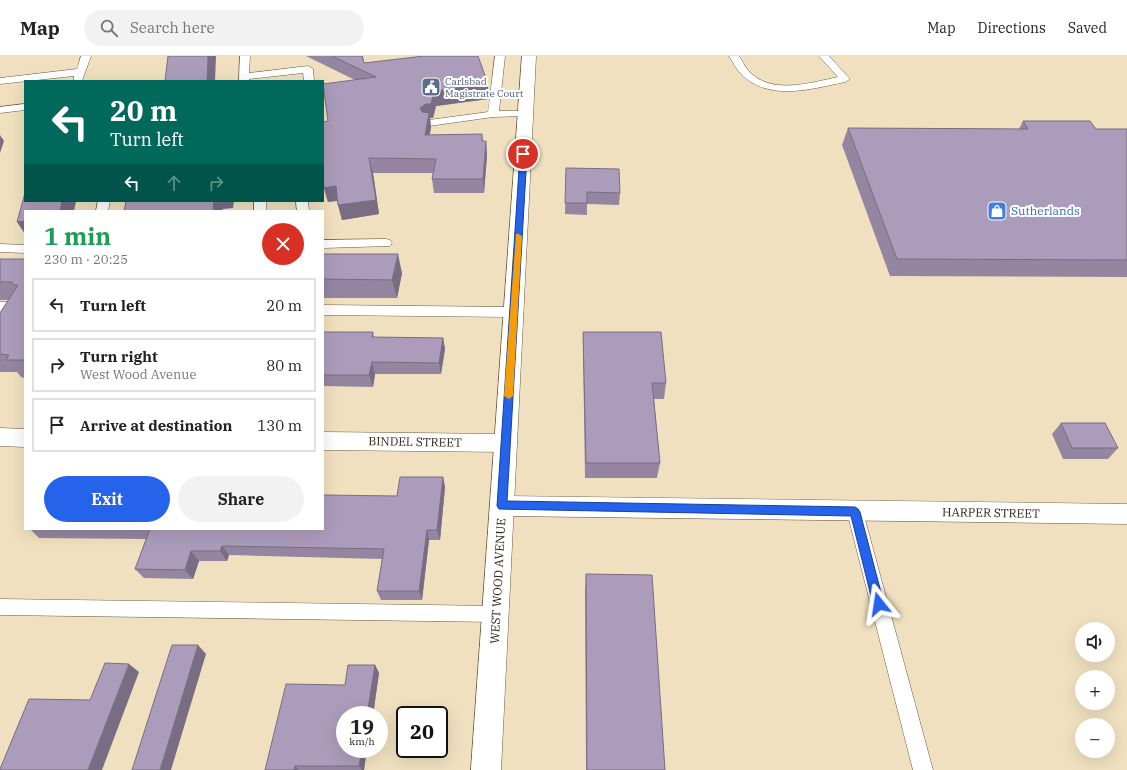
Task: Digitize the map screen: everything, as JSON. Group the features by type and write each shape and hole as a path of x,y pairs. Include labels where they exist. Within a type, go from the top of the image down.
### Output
{"street":[{"name":"WEST WOOD AVENUE","path":"486,770 529,56"},
{"path":"0,438 24,438"},
{"name":"BINDEL STREET","path":"324,441 506,443"},
{"name":"HARPER STREET","path":"502,506 855,512 1127,514"}],"lane":[{"path":"0,81 80,76 86,56"},
{"path":"245,56 244,79 308,69 309,80"},
{"path":"493,114 500,56"},
{"path":"734,56 742,71 751,80 769,87 784,89 845,79 824,56"},
{"path":"0,110 24,107"},
{"path":"429,123 493,114 526,114"},
{"path":"324,244 386,242"},
{"path":"0,248 24,249"},
{"path":"0,307 24,307"},
{"path":"324,310 514,312"},
{"path":"855,512 923,770"},
{"path":"0,607 496,614"}],"building":[{"path":"168,56 208,56 207,80 165,80"},
{"path":"332,56 362,56 364,63 424,56 478,56 487,84 434,91 431,104 426,104 420,108 422,112 429,113 425,135 482,134 482,141 486,141 483,179 432,179 436,159 369,158 376,200 338,205 336,186 324,188 324,122 328,121 324,84 376,77"},
{"name":"Sutherlands","path":"1023,121 1090,121 1096,129 1127,129 1127,260 897,259 848,128 1028,129"},
{"path":"566,168 619,169 620,193 587,192 587,203 565,203"},
{"path":"24,197 24,202 62,202 60,210 24,210 24,221 17,222"},
{"path":"126,202 214,202 213,210 124,210"},
{"path":"324,254 398,254 392,280 324,279"},
{"path":"0,259 24,259 24,360 6,360 9,355 0,354 0,313 18,285 13,285 12,282 0,282"},
{"path":"324,332 373,332 372,337 443,338 439,363 372,362 369,375 324,375"},
{"path":"583,332 661,332 666,383 652,383 660,463 586,463"},
{"path":"1061,423 1105,423 1118,448 1072,448"},
{"path":"400,477 443,477 437,530 427,530 419,591 377,591 384,549 222,546 220,551 191,551 185,570 135,569 150,530 324,530 324,495 397,496"},
{"path":"586,574 652,575 665,770 587,770"},
{"path":"172,645 198,645 160,770 132,770"},
{"path":"105,663 129,664 88,770 0,770 29,699 90,700"},
{"path":"348,665 375,665 368,706 336,706 336,758 360,758 359,766 295,766 294,770 265,770 286,684 345,685"}],"slow traffic":[{"path":"509,396 518,236"}],"place":[{"name":"Carlsbad Magistrate Court","path":"431,87"},
{"name":"Sutherlands","path":"997,211"}],"route":[{"path":"523,154 502,506 855,512 879,604"}]}
